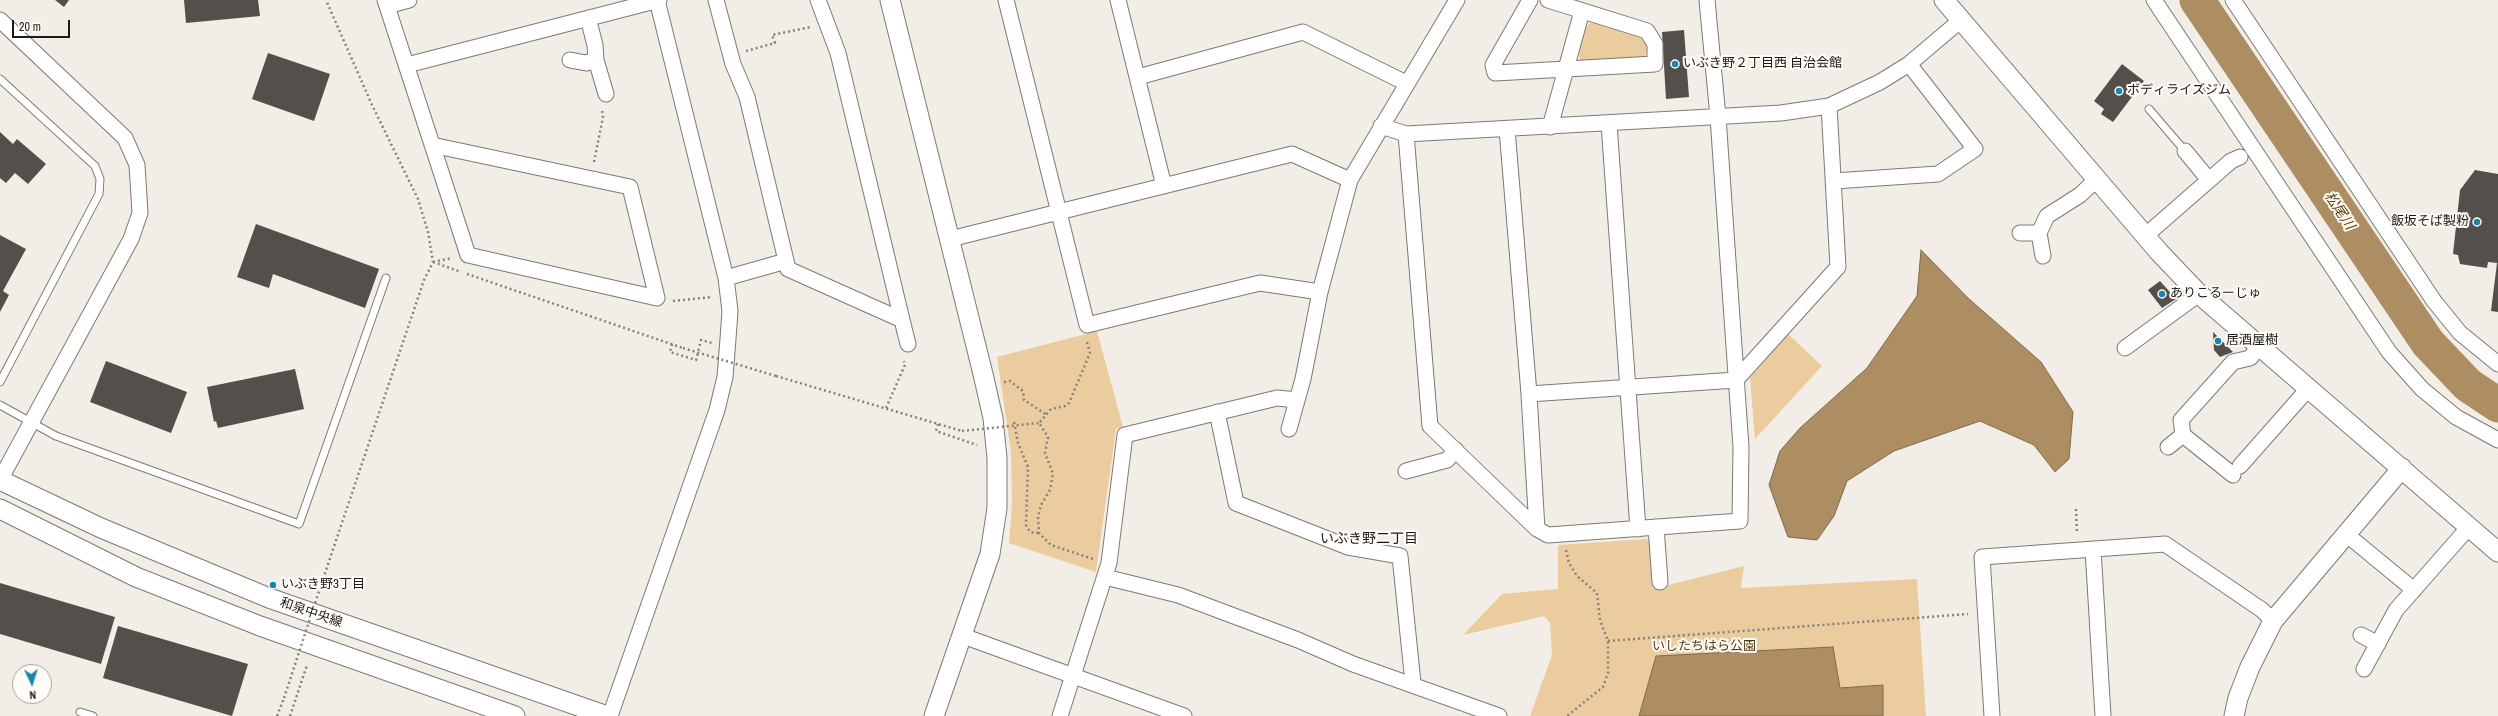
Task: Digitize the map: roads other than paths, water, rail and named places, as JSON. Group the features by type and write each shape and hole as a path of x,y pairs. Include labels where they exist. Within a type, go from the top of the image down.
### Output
{"street":[{"path":"409,0 386,3 407,65 432,145 468,255 657,298 630,187 432,145"},
{"path":"407,65 658,0 726,278 730,312 725,377 717,410 608,716"},
{"path":"716,0 730,55 747,97 788,269 902,320"},
{"path":"818,0 825,23 838,53 908,344"},
{"path":"890,0 993,418 997,458 997,508 990,554 934,716"},
{"path":"1006,0 1087,326 1260,283 1320,292"},
{"path":"1118,0 1164,186"},
{"path":"1290,429 1320,292 1350,180 1406,82 1457,0"},
{"path":"1530,0 1493,66 1495,73 1655,64 1655,44 1647,31 1548,0"},
{"path":"1406,134 1430,426 1537,529 1548,535 1740,521 1741,447 1718,117 1707,0"},
{"path":"1944,0 2096,180 2199,294 2498,552"},
{"path":"2154,0 2389,352 2422,389 2456,417 2498,440"},
{"path":"2232,0 2434,300 2460,333 2498,364"},
{"path":"1550,127 1582,11"},
{"path":"588,18 595,45 596,60 606,94"},
{"path":"0,20 125,138 137,164 140,186 140,213 131,239 0,480"},
{"path":"1382,126 1406,134 1609,124 1781,113 1829,106 1880,82 1909,64 1961,20"},
{"path":"1138,77 1303,32 1406,82"},
{"path":"570,60 586,63 596,60"},
{"path":"1834,181 1938,174 1975,149 1909,64"},
{"path":"1529,394 1736,380 1838,267 1829,106"},
{"path":"1609,124 1638,528"},
{"path":"1507,129 1529,394 1537,529"},
{"path":"2185,151 2209,180"},
{"path":"950,239 1292,154 1350,180"},
{"path":"2145,236 2209,180 2232,161 2240,157"},
{"path":"2043,256 2038,233 2047,216 2080,195 2096,180"},
{"path":"2020,232 2038,233"},
{"path":"726,278 786,262"},
{"path":"2125,348 2199,294"},
{"path":"2259,347 2250,358 2233,362 2181,420 2183,435 2237,470 2308,389"},
{"path":"1060,716 1109,563 1124,435 1277,398 1297,400"},
{"path":"1217,412 1236,503 1348,547 1400,556 1413,683"},
{"path":"2168,447 2183,435"},
{"path":"1406,471 1447,460 1456,450"},
{"path":"2234,716 2238,698 2250,667 2273,621 2402,468"},
{"name":"和泉中央線","path":"0,480 101,528 269,598 608,716"},
{"path":"0,509 136,577 484,711 515,716"},
{"path":"1656,527 1660,582"},
{"path":"2364,669 2396,610 2469,527"},
{"path":"2346,534 2414,590"},
{"path":"1992,716 1982,557 2165,544 2262,610 2273,621"},
{"path":"2094,550 2103,716"},
{"path":"1105,577 1178,595 1298,640 1353,664 1413,683 1499,716"},
{"path":"2361,635 2378,644"},
{"path":"962,636 1184,716"}],"lane":[{"path":"0,79 95,166 100,179 99,194 0,382"},
{"path":"2149,109 2185,151"},
{"path":"0,405 56,436 299,524 386,278"},
{"path":"80,712 93,716"}],"waterway":[{"name":"松尾川","path":"2197,0 2428,343 2468,385 2498,405"}],"place":[{"name":"いぶき野２丁目西 自治会館","path":"1675,64"},
{"name":"ボディライズジム","path":"2119,91"},
{"name":"飯坂そば製粉","path":"2477,222"},
{"name":"ありこるーじゅ","path":"2162,294"},
{"name":"居酒屋樹","path":"2218,341"},
{"name":"いぶき野3丁目","path":"273,585"}],"district":[{"name":"いぶき野二丁目","path":"1369,539"}],"park label":[{"name":"いしたちはら公園","path":"1704,647"}]}
